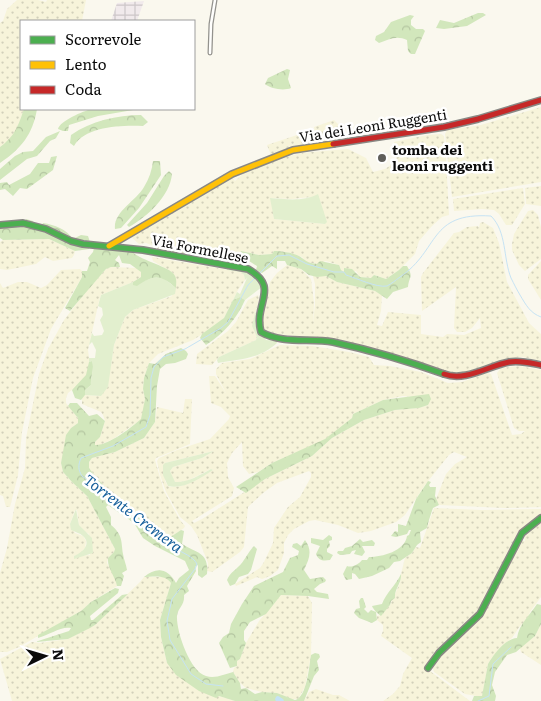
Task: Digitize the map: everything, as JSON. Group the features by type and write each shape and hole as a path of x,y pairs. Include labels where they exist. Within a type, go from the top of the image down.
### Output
{"street":[{"path":"210,53 211,24 215,0"},
{"name":"Via dei Leoni Ruggenti","path":"109,246 216,182 293,150 444,128 541,100"},
{"name":"Via Formellese","path":"0,225 23,224 36,226 71,242 162,253 238,266 253,271 264,280 265,289 258,323 261,332 270,337 331,342 413,363 451,377 462,376 510,362 528,362 541,365"},
{"path":"428,668 442,649 480,614 522,533 541,518"}],"shaded area":[{"path":"17,0 46,2 47,0 86,0 82,20 20,20 20,110 24,110 17,129 11,139 0,147 0,23 3,21 7,9"},
{"path":"144,1 137,20 111,20 117,3"},
{"path":"541,107 541,182 452,197 445,134 447,130 481,125"},
{"path":"334,120 341,127 345,140 326,142 316,139 314,127"},
{"path":"309,131 312,143 271,155 267,145"},
{"path":"441,134 444,136 449,215 442,217 432,226 419,241 415,254 399,270 386,279 374,275 372,278 360,277 356,271 344,272 339,265 326,261 317,264 306,262 302,257 287,252 274,251 272,254 259,255 241,251 235,261 156,250 157,247 146,243 139,244 131,237 208,189 232,177 235,181 244,173 279,159 300,153 348,149 366,158 373,172 385,169 394,163 397,156 394,142","holes":["311,197 325,224 274,219 271,198 292,199"]},
{"path":"541,186 541,206 526,204 525,188"},
{"path":"523,188 525,204 512,225 506,225 494,210 454,211 453,199"},
{"path":"533,210 538,215 541,227 541,259 525,271 519,265 512,250 512,244 514,234 528,211"},
{"path":"483,222 493,228 499,243 507,282 529,323 541,334 541,361 522,357 505,359 458,375 448,375 422,363 329,340 276,334 263,327 270,282 287,265 301,269 311,279 314,303 313,324 315,284 313,276 326,276 337,282 375,291 382,295 381,311 377,325 382,326 388,312 421,315 421,334 443,337 447,334 464,335 481,328 480,318 472,328 465,332 457,332 454,328 456,287 422,311 421,277 454,233 467,227 478,226 479,228 480,223"},
{"path":"49,239 75,251 72,258 53,261 45,257 36,264 7,270 0,269 0,242 3,240"},
{"path":"152,257 241,272 245,280 224,318 214,327 193,340 158,354 149,363 144,378 143,389 145,399 142,419 113,439 100,445 95,445 95,442 100,437 105,421 101,412 82,404 82,397 85,395 101,396 111,365 114,345 125,317 133,310 172,296 173,273 153,261"},
{"path":"541,261 541,300 528,279 528,275"},
{"path":"111,267 137,268 141,272 141,277 101,295 88,350 90,365 87,375 68,393 66,398 66,403 78,418 78,423 71,428 61,463 63,472 87,496 115,549 108,558 107,563 116,579 117,586 91,602 81,611 19,647 7,652 0,652 0,573 25,468 26,438 39,374 48,349 64,320 106,269","holes":["75,510 77,510 79,525 82,530 89,534 90,555 74,556 80,554 85,548 86,541 83,536 75,533 70,524"]},
{"path":"80,269 82,277 51,329 33,378 22,432 18,475 10,507 6,507 3,496 0,495 0,283 3,288 18,282 27,282 41,288 47,285 61,270"},
{"path":"258,295 259,299 253,322 256,340 219,357 212,365 196,364 197,354 228,331 236,322 248,300"},
{"path":"280,345 312,346 369,357 374,365 421,372 448,383 462,382 487,373 491,374 512,435 521,434 525,431 519,431 514,428 497,373 501,368 519,366 541,370 541,507 505,508 439,505 436,499 446,474 455,464 467,457 454,452 449,455 425,485 405,515 396,522 371,531 358,533 338,525 315,520 309,521 294,529 288,535 284,543 284,553 278,570 270,576 262,579 257,577 236,586 235,584 260,568 264,562 273,543 274,528 288,507 300,497 311,477 311,473 309,471 277,483 248,507 244,547 212,572 207,571 208,563 197,535 191,526 180,517 166,492 157,461 159,458 177,450 210,439 229,419 230,416 221,407 211,403 209,376 215,376 226,393 216,374 216,369 222,363 250,359","holes":["403,396 412,397 428,405 419,408 395,410 364,420 332,438 312,456 265,479 202,519 194,523 192,521 232,496 234,488 228,477 227,463 232,453 242,442 243,466 249,474 258,472 272,463 325,440 352,418 353,414 383,400","214,451 202,458 173,467 170,471 175,482 179,482 187,481 211,469 213,470 181,486 168,486 165,481 165,463"]},
{"path":"185,399 192,399 190,444 155,460 164,491 185,526 169,538 147,524 101,484 89,468 89,462 92,458 115,452 144,438 155,422 157,407 183,413"},
{"path":"434,508 482,510 541,509 541,516 521,532 480,611 426,668 470,701 383,701 400,686 403,674 412,658 381,636 383,625 377,620 377,616 381,615 390,605 400,583 405,558 416,547 420,548"},
{"path":"541,521 541,597 530,612 527,620 488,664 482,697 465,694 434,672 432,664 443,650 476,622 504,574 520,540 525,541 524,534"},
{"path":"144,577 164,577 171,583 160,620 161,637 167,663 219,696 235,701 12,701 0,659 32,642 40,643 68,639 95,625"},
{"path":"281,595 308,596 312,603 311,655 305,687 298,699 290,699 277,693 246,688 240,683 233,672 246,643 259,621"},
{"path":"541,624 541,665 521,652 520,648 535,636"},
{"path":"316,689 333,695 339,695 350,701 304,701 309,692"}],"green space":[{"path":"478,13 486,15 467,26 444,29 436,28 440,20 454,23"},
{"path":"410,15 414,16 411,20 411,25 416,29 423,29 425,31 415,54 411,54 408,51 407,40 393,38 379,43 375,40 376,36 384,32 391,22"},
{"path":"287,69 290,70 288,79 291,88 278,89 265,84 268,78"},
{"path":"24,110 37,110 25,140 0,163 0,147 9,139 20,121"},
{"path":"89,110 133,110 98,116 69,125 68,131 58,129 67,120"},
{"path":"141,115 148,122 143,126 105,128 86,134 74,146 70,143 71,135 87,126 123,116"},
{"path":"60,131 56,138 50,141 37,156 27,159 0,180 0,169 15,156 23,152 33,151 46,137"},
{"path":"57,156 53,170 27,189 20,188 13,196 5,189 0,190 0,183 7,182 9,185 30,174 38,163 49,163 51,157"},
{"path":"153,161 160,161 161,175 139,208 121,228 115,229 115,223 121,212 146,184"},
{"path":"169,171 172,174 170,182 162,198 150,212 129,227 127,225 147,203"},
{"path":"318,194 327,222 325,224 274,219 270,198 300,199"},
{"path":"26,219 33,221 36,228 40,228 43,223 56,226 64,230 73,239 81,235 88,236 90,242 89,249 75,251 49,239 3,240 0,238 0,228 23,226"},
{"path":"94,248 131,251 173,273 176,279 176,288 161,278 153,278 137,286 133,285 133,282 141,277 141,272 130,264 122,263 119,255 115,260 119,263 120,267 106,269 70,311 65,308 82,277 82,271 87,271 90,262 88,258"},
{"path":"241,251 259,255 272,254 274,251 289,253 299,256 310,263 317,264 320,261 339,265 344,272 344,268 352,269 360,277 371,278 374,275 386,279 403,266 407,266 410,277 408,287 393,292 387,299 375,291 337,282 326,276 317,277 309,275 301,269 287,265 285,261 277,261 277,269 272,266 262,273 256,270 257,266 249,261 243,265 235,264"},
{"path":"227,267 253,274 258,278 262,287 245,300 240,297 233,300 237,292 240,294 247,278 245,280 241,272 227,270"},
{"path":"162,277 176,288 175,294 133,310 125,317 114,345 108,387 101,396 85,395 85,390 91,385 93,370 92,361 89,362 89,358 95,358 96,350 92,342 89,345 92,333 94,336 102,335 104,331 100,320 103,315 102,308 98,306 101,295 133,282 133,285 152,278"},
{"path":"240,297 245,300 233,320 224,331 206,345 200,338 202,334 224,318 233,300"},
{"path":"257,312 258,330 266,340 277,341 277,343 257,355 218,363 219,357 256,340 257,337 252,326 255,313"},
{"path":"181,348 188,354 186,359 166,364 160,369 155,422 144,438 115,452 92,458 89,462 89,468 136,515 169,538 181,530 184,531 182,544 204,557 207,574 202,578 198,575 198,565 195,567 196,571 187,586 189,591 184,595 177,616 177,623 185,650 200,673 213,677 233,672 240,683 241,689 246,688 255,694 262,692 277,693 295,700 299,698 305,688 311,655 319,654 320,657 317,661 319,670 314,676 304,701 235,701 219,696 216,698 199,691 176,675 167,663 161,637 160,620 171,583 162,577 144,577 158,570 166,572 176,583 189,570 185,561 143,538 134,523 108,505 106,507 111,517 111,525 121,538 127,570 122,573 124,576 121,586 117,586 108,562 108,558 115,549 87,496 63,472 61,463 66,435 78,423 78,418 68,406 70,403 77,403 89,416 97,414 105,421 100,437 95,442 95,445 113,439 141,419 145,399 143,389 144,378 149,363 155,364 166,354"},
{"path":"92,361 91,385 85,390 85,395 81,400 75,398 72,390 86,375 89,362"},
{"path":"429,394 431,399 428,405 419,408 395,410 364,420 332,438 312,456 265,479 246,493 236,487 272,463 325,439 352,418 353,414 383,400"},
{"path":"214,451 202,458 173,467 170,471 175,482 180,482 211,469 213,470 186,485 168,486 163,475 163,465 165,463"},
{"path":"428,481 431,482 430,487 436,487 435,496 439,505 433,508 427,528 420,532 421,542 412,553 400,561 394,562 389,568 372,576 359,579 352,573 352,579 346,580 343,574 347,566 355,565 362,560 367,560 369,557 392,552 402,546 411,530 407,534 396,537 391,536 395,531 398,532 398,524 406,526 416,499"},
{"path":"76,509 79,525 92,538 93,553 74,559 74,556 85,548 87,542 82,535 71,530 70,524"},
{"path":"329,535 332,537 332,540 329,541 330,546 327,552 333,555 330,560 322,560 316,554 320,546 311,543 311,538 323,540"},
{"path":"360,539 363,542 372,540 375,543 374,546 362,546 365,552 362,556 354,554 356,550 350,554 340,555 337,553 352,546"},
{"path":"305,540 310,551 304,570 310,579 323,577 326,580 314,589 317,592 328,594 329,599 281,595 266,614 250,622 244,631 246,643 240,659 237,661 237,666 230,668 219,643 229,633 231,624 254,586 283,572 290,558 298,555 299,551 292,547 293,544 297,543 301,546"},
{"path":"254,546 257,549 251,570 248,574 239,577 235,584 230,586 228,578"},
{"path":"401,574 395,598 381,616 372,606 382,604"},
{"path":"115,588 119,589 118,593 90,616 91,620 122,595 128,594 95,625 68,639 35,642 69,631 71,628 63,628 38,638 38,635 81,611 91,602"},
{"path":"363,598 366,607 364,609 368,613 371,610 376,612 377,620 372,623 359,618 354,613 356,609 360,608 359,601"},
{"path":"537,604 541,605 541,624 535,636 516,652 507,655 495,672 492,685 496,696 495,701 472,701 474,696 482,696 490,660 504,644 517,638 522,624"}],"waterway":[{"name":"Torrente Cremera","path":"223,686 206,684 191,674 170,640 167,621 172,599 197,564 82,476 79,470 81,458 113,446 146,427 150,415 151,378 154,367 163,357 185,349 228,322 248,285 277,256 289,255 307,264 334,272 344,272 346,275 372,284 387,286 413,266 445,226 456,220 471,216 491,216 496,222 502,237 511,278 529,308 541,317"},
{"path":"478,701 489,696 493,664 511,647"}],"traffic: fast":[{"path":"0,225 23,223 46,229 71,241 83,244 143,250 248,269 258,276 265,290 259,322 261,332 278,338 324,341 347,345 444,374"},
{"path":"428,668 439,653 480,614 522,533 541,518"}],"traffic: slow":[{"path":"109,246 232,174 293,150 333,144"}],"traffic: jam":[{"path":"333,144 444,127 541,100"},
{"path":"444,374 452,376 468,375 513,361 541,365"}],"place":[{"name":"tomba dei leoni ruggenti","path":"382,158"}]}
